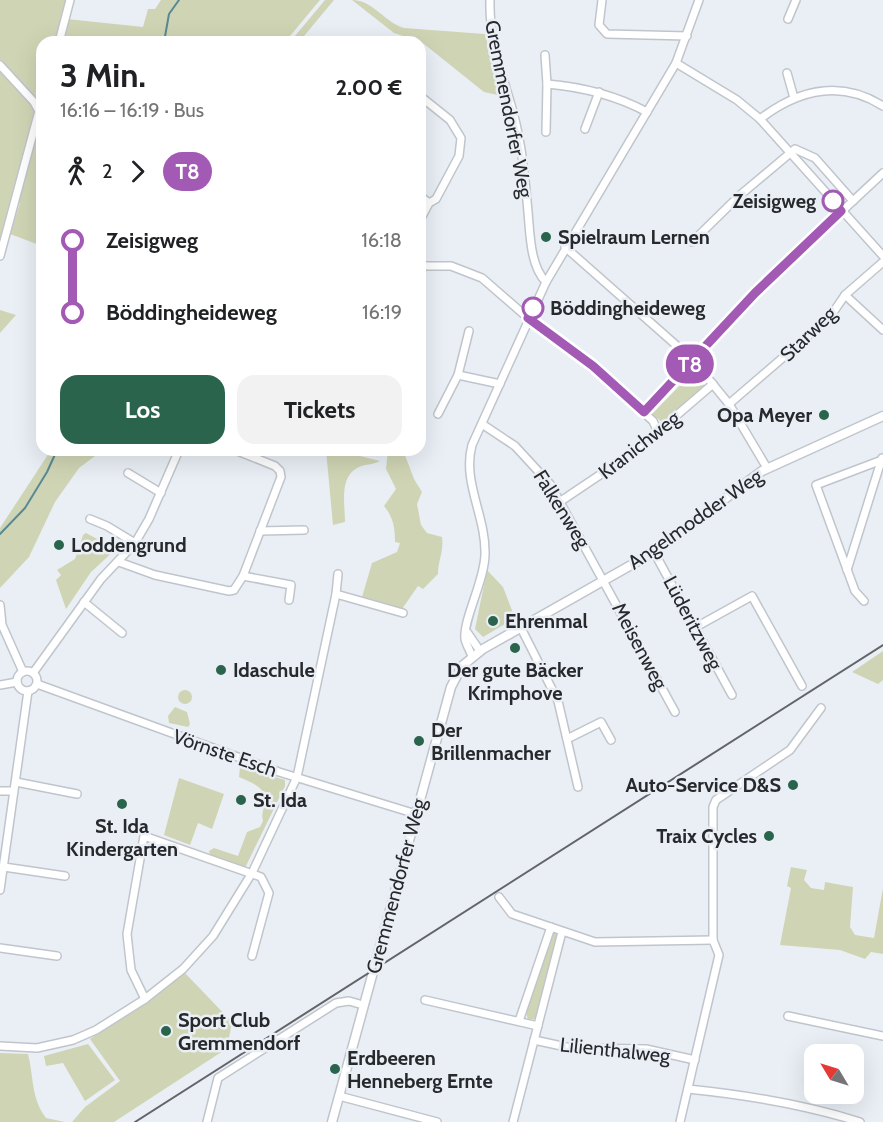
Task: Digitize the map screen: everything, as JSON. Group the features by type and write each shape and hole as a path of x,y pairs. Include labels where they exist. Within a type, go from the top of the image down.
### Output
{"street":[{"path":"61,36 70,0"},
{"name":"Gremmendorfer Weg","path":"490,0 489,27 492,44 513,113 524,166 531,243 540,276 546,282"},
{"path":"602,0 599,25 607,34 687,36"},
{"path":"476,653 465,640 483,572 485,553 468,458 528,318 546,282 676,63 699,0"},
{"path":"788,19 796,0"},
{"path":"545,55 546,132"},
{"path":"676,63 737,100 760,119 883,256"},
{"path":"0,65 36,104"},
{"path":"787,73 794,98"},
{"path":"547,84 599,92 625,100 647,112"},
{"path":"760,119 794,98 820,90 842,90 864,96 883,106"},
{"path":"585,129 599,92"},
{"path":"426,101 450,120 461,138 459,156 436,199 429,203 426,209"},
{"path":"0,256 18,198 36,123"},
{"path":"692,242 795,149 810,154 852,201"},
{"name":"Kranichweg","path":"644,412 760,289 883,173"},
{"path":"565,247 693,360 729,404 767,468"},
{"name":"Starweg","path":"729,404 830,317 845,295 883,262"},
{"path":"426,265 467,270 482,278 528,318 593,366 653,421 658,432"},
{"path":"845,295 883,330"},
{"path":"438,414 458,375 469,331"},
{"path":"458,375 500,384"},
{"name":"Kranichweg","path":"561,501 602,475 658,432 713,384"},
{"name":"Angelmodder Weg","path":"476,653 654,552 740,485 767,468 883,416"},
{"name":"Falkenweg","path":"482,424 528,458 561,501 604,580"},
{"path":"33,673 66,631 84,602 135,543 161,493 176,456"},
{"path":"119,562 155,575 229,591 234,590 243,576 281,477 280,471 254,456"},
{"path":"847,570 882,458"},
{"path":"864,601 855,591 816,485 882,458"},
{"path":"128,473 161,493"},
{"path":"90,519 107,526 135,543"},
{"path":"260,531 303,530"},
{"name":"Lüderitzweg","path":"654,552 732,695"},
{"path":"0,1046 37,1048 73,1040 111,1022 183,969 213,936 252,873 297,777 336,594 338,574"},
{"path":"243,576 291,585 289,600"},
{"name":"Meisenweg","path":"604,580 675,712"},
{"path":"336,594 403,613"},
{"path":"696,627 752,596 802,686"},
{"path":"84,602 123,633"},
{"path":"0,605 2,625 23,672"},
{"path":"521,627 558,701 578,787"},
{"name":"Gremmendorfer Weg","path":"332,1122 451,687 459,671 476,653"},
{"path":"23,672 33,673"},
{"path":"0,685 17,682 23,672"},
{"path":"0,891 12,791 16,782 28,691 37,684 33,673"},
{"path":"17,682 21,689 28,691"},
{"name":"Vörnste Esch","path":"37,684 297,777 416,814"},
{"path":"680,1122 719,955 713,940 712,831 716,800 790,750 820,708"},
{"path":"567,739 601,722 611,740"},
{"path":"16,782 77,795"},
{"path":"0,791 12,791"},
{"path":"145,999 131,970 127,934 144,836 261,877 269,893 252,956"},
{"path":"4,867 64,876"},
{"path":"499,897 512,914 595,942 713,940"},
{"path":"519,1021 551,927"},
{"path":"513,1122 562,932"},
{"path":"0,948 57,956"},
{"name":"Lilienthalweg","path":"426,1000 538,1026"},
{"path":"207,1122 218,1078 336,1003 349,1001 363,1005"},
{"path":"788,1016 883,1036"},
{"name":"Lilienthalweg","path":"534,1040 571,1048 646,1049 695,1060"},
{"path":"688,1089 791,1103 860,1122"},
{"path":"339,1096 436,1122"}],"green space":[{"path":"0,0 72,0 67,19 143,27 148,9 155,9 161,0 320,0 290,36 36,36 36,244 10,234 20,203 15,206 4,238 0,237"},
{"path":"325,0 334,0 304,36 295,36"},
{"path":"352,0 372,7 390,21 404,28 485,34 502,96 484,92 426,46 426,36 403,36 394,33"},
{"path":"0,310 16,315 0,333"},
{"path":"692,373 705,386 663,423 652,414"},
{"path":"47,456 95,456 79,468 55,502 29,557 0,588 0,528"},
{"path":"327,456 360,456 380,461 351,472 344,492 345,522 333,525"},
{"path":"387,456 405,456 422,492 417,504 421,525 427,533 442,537 438,574 423,589 418,586 402,609 362,597 372,563 397,552 400,543 395,542 393,522 384,506 396,489 386,469"},
{"path":"86,533 116,549 91,572 66,609 56,580 61,575 57,570 75,559 83,535"},
{"path":"487,570 503,587 515,618 483,637 475,629"},
{"path":"883,651 883,680 878,684 852,672"},
{"path":"182,690 188,690 192,697 188,704 182,704 178,700 178,694"},
{"path":"175,707 187,712 190,724 188,727 169,723 168,716"},
{"path":"240,767 285,780 285,786 245,868 210,855 209,851 214,848 238,856 247,832 260,827 263,821 265,797 263,792 257,786 239,777"},
{"path":"179,778 224,794 212,829 198,823 190,845 164,835"},
{"path":"791,867 807,870 804,880 811,888 824,890 825,882 853,887 850,927 855,935 874,938 883,888 883,954 871,952 865,959 840,950 780,945 791,888 787,886"},
{"path":"554,932 558,936 536,1016 535,1019 528,1020 526,1012"},
{"name":"Sport Club Gremmendorf","path":"184,972 232,1022 229,1038 223,1051 114,1122 72,1122 85,1107 120,1081 90,1039 146,1002"},
{"path":"88,1044 115,1080 85,1101 63,1063 46,1066 44,1056"},
{"path":"0,1053 28,1054 35,1095 41,1110 46,1118 65,1122 0,1122"}],"waterway":[{"path":"165,36 169,14 179,0"},
{"path":"0,534 25,508 54,456"}],"railway":[{"path":"135,1122 883,645"}],"bus line":[{"name":"T8","path":"533,308 528,318 593,366 644,412 755,293 841,211 833,201"}],"place":[{"name":"Zeisigweg","path":"833,201"},
{"name":"Spielraum Lernen","path":"546,237"},
{"name":"Böddingheideweg","path":"533,308"},
{"name":"Opa Meyer","path":"824,415"},
{"name":"Loddengrund","path":"59,545"},
{"name":"Ehrenmal","path":"493,621"},
{"name":"Der gute Bäcker Krimphove","path":"515,648"},
{"name":"Idaschule","path":"221,670"},
{"name":"Der Brillenmacher","path":"419,741"},
{"name":"Auto-Service D&S","path":"793,785"},
{"name":"St. Ida","path":"241,800"},
{"name":"St. Ida Kindergarten","path":"122,804"},
{"name":"Traix Cycles","path":"769,836"},
{"name":"Sport Club Gremmendorf","path":"166,1031"},
{"name":"Erdbeeren Henneberg Ernte","path":"335,1069"}]}
